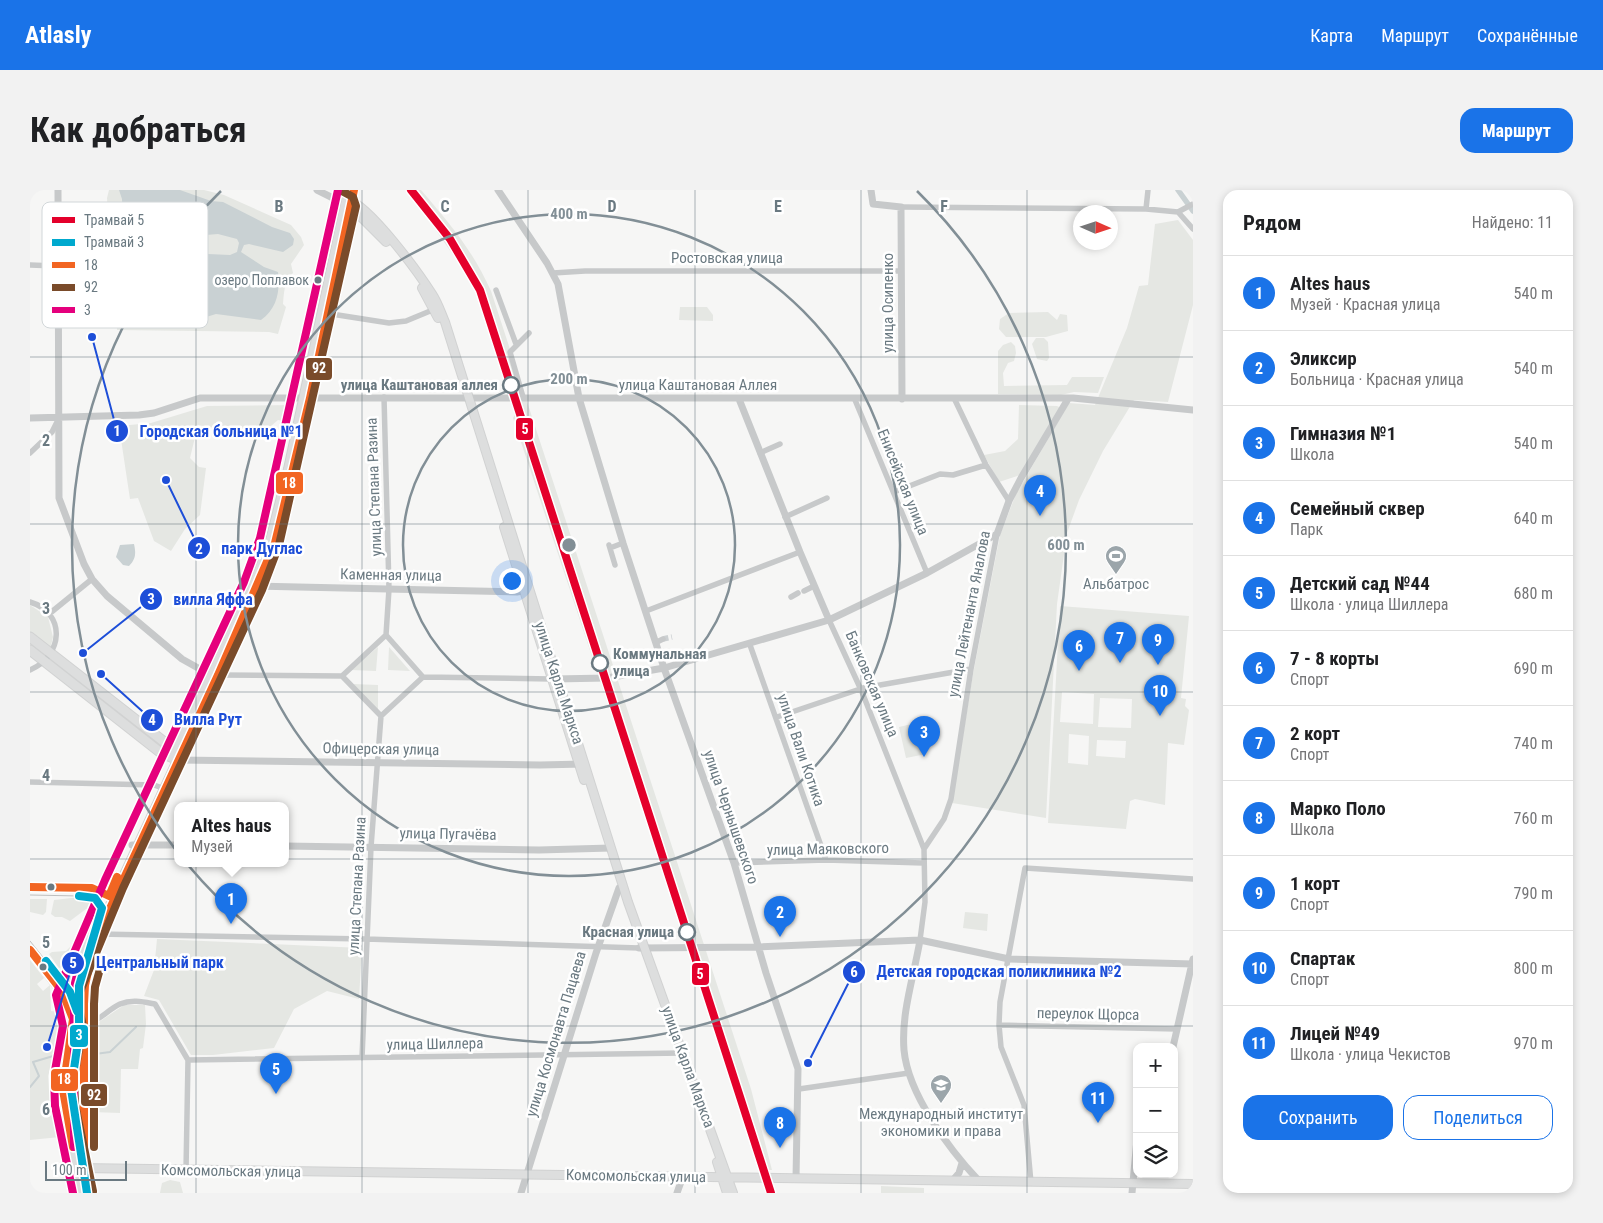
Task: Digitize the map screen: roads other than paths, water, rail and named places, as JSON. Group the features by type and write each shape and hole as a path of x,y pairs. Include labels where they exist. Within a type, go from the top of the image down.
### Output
{"main road":[{"path":"348,190 349,203"},
{"path":"66,998 275,543 283,516 349,203 354,190"},
{"name":"улица Карла Маркса","path":"349,203 370,216 397,248 428,288 437,308 621,888 724,1177 727,1193"},
{"path":"30,637 167,744 181,749"},
{"path":"30,650 161,754 175,760"},
{"path":"66,998 79,997 85,985 98,934 111,897"},
{"path":"30,950 66,998 73,1019 63,1090 90,1193"},
{"path":"83,1193 85,985"},
{"name":"Комсомольская улица","path":"82,1168 1193,1184"},
{"name":"улица Карла Маркса","path":"724,1177 733,1193"}],"street":[{"path":"317,190 349,203"},
{"name":"улица Чернышевского","path":"498,190 553,273 563,304 579,398 623,544 646,611 660,641 664,668 734,863 798,1069 796,1178"},
{"path":"871,190 873,204 878,207 1146,209 1178,212 1191,206"},
{"path":"1146,209 1148,190"},
{"name":"улица Осипенко","path":"901,207 902,399"},
{"path":"1178,212 1193,229"},
{"name":"Ростовская улица","path":"553,273 585,270 901,271"},
{"path":"496,290 516,344"},
{"path":"325,313 389,323 406,320 437,308"},
{"path":"59,328 59,498 84,564 92,579 107,596 182,659 215,674 342,676 386,635 423,677"},
{"path":"523,397 510,352 529,333"},
{"name":"улица Каштановая Аллея","path":"30,418 60,419 140,415 154,413 200,398 1069,399 1193,410"},
{"name":"улица Степана Разина","path":"384,398 389,589 386,635"},
{"path":"954,398 986,465 1009,500"},
{"name":"Банковская улица","path":"739,399 785,517 860,689 924,849"},
{"name":"улица Лейтенанта Яналова","path":"979,1181 962,1163 930,1116 909,1073 904,1051 904,1032 925,902 924,849 944,819 951,799 970,669 997,534 1009,500 1069,399"},
{"name":"Енисейская улица","path":"856,400 927,573"},
{"path":"30,453 52,432 60,419"},
{"path":"760,453 780,444"},
{"path":"894,492 940,474 953,475 986,465"},
{"path":"785,517 827,498"},
{"path":"342,676 381,716 423,677 607,678 664,668 750,646 830,620 927,573 997,534"},
{"path":"615,565 610,547 623,544"},
{"path":"646,611 800,552"},
{"path":"49,614 92,579"},
{"name":"Каменная улица","path":"255,586 526,591"},
{"path":"791,597 814,586"},
{"path":"30,602 49,614 55,624 56,634 55,646 51,654 44,662 30,670"},
{"name":"улица Вали Котика","path":"750,646 777,716 826,860"},
{"path":"777,716 860,689 970,669"},
{"name":"улица Степана Разина","path":"362,1058 371,847 381,716"},
{"name":"Офицерская улица","path":"175,760 582,764"},
{"path":"30,782 163,787"},
{"path":"136,845 174,845"},
{"name":"улица Пугачёва","path":"289,846 609,849"},
{"name":"улица Маяковского","path":"734,863 826,860 923,863"},
{"path":"1031,1183 1024,1105 1001,1048 999,1025 1000,1002 1025,868 1193,879"},
{"path":"30,888 92,888 111,897"},
{"name":"улица Космонавта Пацаева","path":"521,1193 598,947 621,888"},
{"path":"98,934 366,939 642,948 759,948 920,940 1009,959 1193,962 1174,1043"},
{"path":"73,1019 84,1025 95,1021 121,1004 138,1001 155,1004 188,1060 186,1170"},
{"name":"переулок Щорса","path":"999,1025 1177,1029"},
{"name":"улица Шиллера","path":"188,1060 680,1054"},
{"path":"799,1089 909,1073"},
{"path":"953,1180 959,1173 962,1163"},
{"path":"677,1193 683,1176"},
{"path":"1132,1193 1133,1178"}],"waterway":[{"path":"1178,190 1193,211"},
{"path":"95,1054 110,1052 136,1027"},
{"path":"30,1087 39,1076 33,1062 60,1054"}],"tunnel":[{"path":"663,639 672,637"}],"tram line":[{"name":"5","path":"411,190 450,239 480,290 771,1193"},
{"path":"30,895 79,896"},
{"name":"3","path":"79,896 95,898 102,908 79,986 79,1035 71,1089 87,1193"},
{"path":"30,941 46,961"},
{"name":"3","path":"46,961 70,992 77,1011"}],"place":[{"name":"озеро Поплавок","path":"318,280"},
{"name":"Городская больница №1","path":"92,337"},
{"name":"улица Каштановая аллея","path":"511,385"},
{"name":"парк Дуглас","path":"166,480"},
{"name":"Семейный сквер","path":"1040,516"},
{"name":"Альбатрос","path":"1116,575"},
{"name":"вилла Яффа","path":"83,653"},
{"name":"Коммунальная улица","path":"600,663"},
{"name":"2 корт","path":"1120,663"},
{"name":"1 корт","path":"1158,665"},
{"name":"7 - 8 корты","path":"1079,671"},
{"name":"Вилла Рут","path":"101,674"},
{"name":"Спартак","path":"1160,716"},
{"name":"Гимназия №1","path":"924,757"},
{"name":"Altes haus","path":"231,924"},
{"name":"Красная улица","path":"687,932"},
{"name":"Эликсир","path":"780,937"},
{"name":"Центральный парк","path":"47,1047"},
{"name":"Детская городская поликлиника №2","path":"808,1063"},
{"name":"Детский сад №44","path":"276,1094"},
{"name":"Международный институт экономики и права","path":"941,1104"},
{"name":"Лицей №49","path":"1098,1123"},
{"name":"Марко Поло","path":"780,1148"}]}
